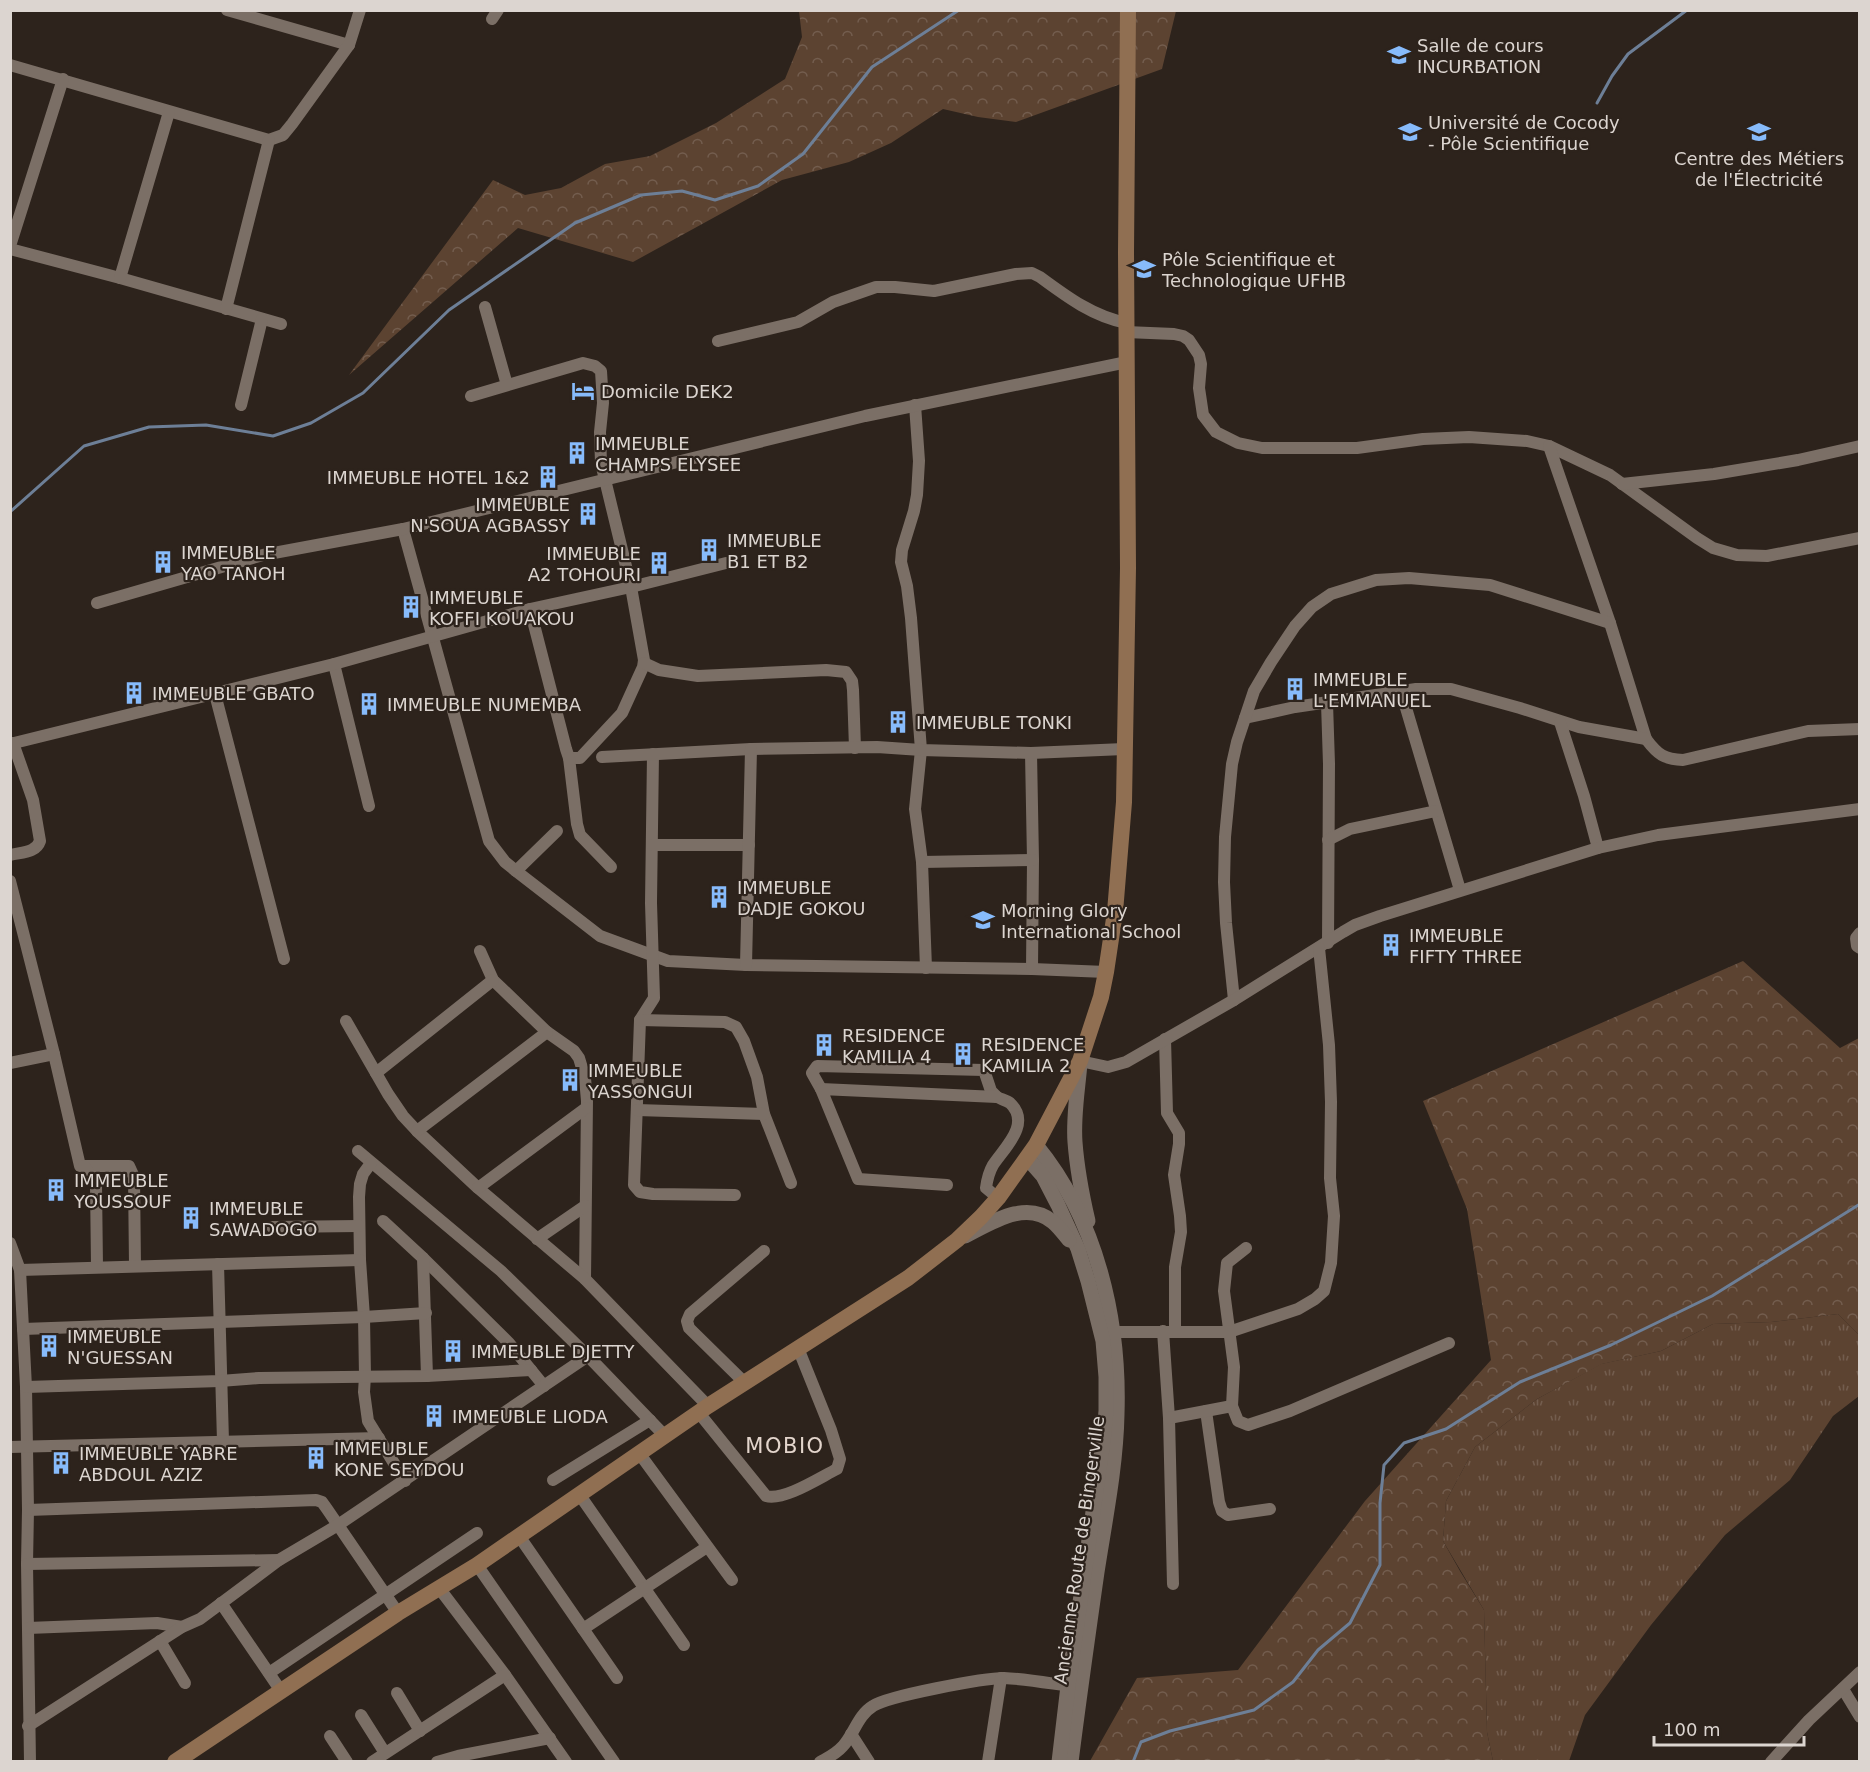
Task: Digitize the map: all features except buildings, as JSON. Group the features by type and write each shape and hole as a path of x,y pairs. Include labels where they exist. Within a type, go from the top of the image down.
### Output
{"main road":[{"path":"175,1761 398,1613 477,1565 704,1409 908,1278 957,1240 998,1198 1032,1152 1080,1061 1101,997 1120,851 1124,802 1128,568 1126,362 1128,10"}],"street":[{"path":"227,10 349,45"},
{"path":"10,65 269,140 283,135 349,45 360,10"},
{"path":"63,79 10,248 281,324"},
{"path":"120,278 168,112"},
{"path":"226,309 269,140"},
{"path":"718,341 798,322 833,302 876,287 934,291 1016,274 1032,273 1094,313 1127,328 1174,334 1184,336 1189,340 1199,355 1201,364 1199,388 1203,415 1216,432 1244,445 1262,448 1357,448 1423,439 1469,438 1527,441 1549,446 1610,475 1697,538 1713,548 1737,555 1767,556 1860,538"},
{"path":"485,307 507,385"},
{"path":"241,405 262,319"},
{"path":"97,603 263,555 403,529 915,405 1126,362"},
{"path":"471,396 583,363 595,366 601,371 603,403 600,432 604,480 631,587 644,663 622,712 580,758 569,758"},
{"path":"915,405 919,461 917,495 900,562 909,597 921,750 915,809 922,862 926,968"},
{"path":"1549,446 1610,622 1646,739 1655,751 1668,759 1683,760 1808,731 1860,729"},
{"path":"1622,484 1714,474 1798,460 1860,446"},
{"path":"403,529 486,833 494,849 516,871 600,936 668,961 746,965 1106,972"},
{"path":"10,855 35,849 40,840 33,800 12,744 334,664 530,609 726,563"},
{"path":"1234,1000 1224,882 1225,837 1232,764 1254,692 1295,626 1312,607 1331,594 1376,580 1409,578 1490,585 1610,622"},
{"path":"530,609 569,758 580,835 611,867"},
{"path":"644,663 659,670 698,676 826,670 846,672 852,681 855,748"},
{"path":"334,664 369,806"},
{"path":"1245,718 1295,707 1401,691 1451,689 1520,708 1579,728 1646,739"},
{"path":"1401,691 1460,890"},
{"path":"215,694 284,959"},
{"path":"1113,1332 1229,1332 1298,1309 1324,1291 1331,1263 1334,1216 1330,1178 1332,1102 1323,945 1328,840 1327,703"},
{"path":"1560,722 1598,848"},
{"path":"602,757 751,748 877,747 1031,753 1124,749"},
{"path":"746,965 751,748"},
{"path":"1031,753 1032,969"},
{"path":"653,754 652,956 654,998 640,1020 634,1185 640,1192 653,1194 735,1195"},
{"path":"1093,1244 1079,1177 1075,1141 1080,1061 1108,1067 1126,1062 1234,1000 1354,926 1460,890 1598,848 1658,835 1860,809"},
{"path":"1328,840 1350,829 1436,811"},
{"path":"516,871 556,831"},
{"path":"652,845 749,845"},
{"path":"922,862 1033,860"},
{"path":"10,881 54,1054 78,1163 80,1166 125,1166 131,1168 134,1177 135,1266"},
{"path":"1860,933 1856,938 1857,946 1860,948"},
{"path":"480,951 493,980 548,1032 567,1044 579,1058 587,1093 585,1279"},
{"path":"376,1072 493,980"},
{"path":"640,1020 725,1023 736,1027 744,1041 757,1077 764,1114 791,1183"},
{"path":"346,1022 403,1116 478,1188 585,1279 704,1409 766,1496 774,1498 837,1469 840,1459 831,1430 798,1348"},
{"path":"417,1131 548,1032"},
{"path":"1164,1039 1167,1113 1179,1132 1174,1175 1181,1232 1169,1331 1173,1584"},
{"path":"10,1064 54,1054"},
{"path":"947,1185 858,1179 853,1172 821,1089 812,1073 817,1066 984,1070 991,1091 997,1097 1010,1103 1017,1116 1018,1127 989,1173 986,1188 998,1198"},
{"path":"821,1089 997,1097"},
{"path":"478,1188 586,1108"},
{"path":"637,1110 764,1114"},
{"path":"358,1151 501,1271 665,1436"},
{"name":"Ancienne Route de Bingerville","path":"1032,1152 1052,1164 1093,1244 1113,1332 1118,1378 1113,1467 1059,1761"},
{"name":"Ancienne Route de Bingerville","path":"1032,1152 1078,1249 1103,1341 1106,1377 1106,1411 1074,1687 1071,1761"},
{"path":"371,1163 363,1174 360,1184 359,1226 364,1317 364,1392 368,1421 405,1480"},
{"path":"84,1166 96,1184 97,1267"},
{"path":"537,1239 585,1206"},
{"path":"957,1240 1008,1215 1038,1213 1052,1221 1078,1249"},
{"path":"383,1221 509,1342 544,1386"},
{"path":"272,1227 359,1226"},
{"path":"10,1243 20,1270 26,1387 30,1761"},
{"path":"1246,1248 1227,1263 1224,1292 1234,1367 1232,1406 1238,1421 1248,1425 1290,1411 1449,1343"},
{"path":"745,1383 690,1328 687,1321 690,1314 764,1251"},
{"path":"423,1258 427,1376"},
{"path":"20,1270 360,1260"},
{"path":"218,1264 223,1441"},
{"path":"23,1329 426,1313"},
{"path":"28,1726 182,1627 200,1619 279,1560 338,1525 588,1356"},
{"path":"26,1387 259,1378 427,1376 531,1370"},
{"path":"1169,1418 1232,1406"},
{"path":"1206,1411 1222,1511 1228,1515 1270,1509"},
{"path":"553,1480 650,1420"},
{"path":"10,1447 378,1438"},
{"path":"639,1453 732,1580"},
{"path":"579,1494 684,1645"},
{"path":"28,1510 309,1499 322,1502 398,1613"},
{"path":"269,1673 477,1533"},
{"path":"519,1536 616,1678"},
{"path":"583,1629 707,1547"},
{"path":"27,1564 279,1560"},
{"path":"477,1565 614,1761"},
{"path":"439,1588 506,1675 566,1761"},
{"path":"221,1603 281,1691"},
{"path":"28,1628 157,1623 182,1627"},
{"path":"160,1641 185,1683"},
{"path":"1771,1761 1809,1720 1860,1672"},
{"path":"372,1761 506,1675"},
{"path":"988,1761 1001,1678"},
{"name":"Ancienne Route de Bingerville","path":"820,1761 834,1755 844,1745 863,1714 873,1705 884,1701 943,1687 1001,1678 1074,1687"},
{"path":"1843,1689 1860,1717"},
{"path":"397,1693 420,1731"},
{"path":"361,1715 385,1753"},
{"path":"851,1734 869,1761"},
{"path":"330,1736 347,1761"},
{"path":"437,1761 550,1738"}],"green space":[{"path":"799,11 1176,11 1162,69 1016,122 943,109 891,143 849,162 782,180 633,262 518,228 349,375 493,180 525,195 561,188 605,164 650,156 716,123 785,79 802,37"},
{"path":"1743,961 1840,1048 1859,1038 1859,1335 1838,1314 1771,1322 1713,1324 1661,1351 1602,1364 1537,1399 1475,1447 1446,1501 1443,1541 1484,1610 1487,1732 1493,1761 1090,1761 1137,1678 1238,1670 1365,1501 1491,1360 1467,1209 1423,1101"},
{"path":"1838,1314 1859,1335 1859,1396 1833,1416 1790,1480 1725,1535 1651,1625 1585,1715 1569,1761 1493,1761 1487,1732 1484,1610 1443,1541 1446,1501 1475,1447 1537,1399 1601,1364 1661,1351 1713,1324 1771,1322"}],"waterway":[{"path":"10,512 84,446 149,427 206,425 273,436 311,423 363,393 449,310 575,223 641,195 682,191 715,200 758,186 803,154 872,67 959,10"},
{"path":"1597,103 1628,54 1687,10"},
{"path":"1133,1762 1141,1742 1170,1731 1254,1710 1293,1682 1318,1650 1350,1623 1380,1565 1380,1503 1384,1465 1404,1443 1446,1429 1520,1382 1611,1345 1712,1296 1860,1204"}],"place":[{"name":"Salle de cours INCURBATION","path":"1399,55"},
{"name":"Université de Cocody - Pôle Scientifique","path":"1410,132"},
{"name":"Centre des Métiers de l'Électricité","path":"1759,132"},
{"name":"Pôle Scientifique et Technologique UFHB","path":"1144,269"},
{"name":"Domicile DEK2","path":"583,391"},
{"name":"IMMEUBLE CHAMPS ELYSEE","path":"577,453"},
{"name":"IMMEUBLE HOTEL 1&2","path":"548,477"},
{"name":"IMMEUBLE N'SOUA AGBASSY","path":"588,514"},
{"name":"IMMEUBLE B1 ET B2","path":"709,550"},
{"name":"IMMEUBLE YAO TANOH","path":"163,562"},
{"name":"IMMEUBLE A2 TOHOURI","path":"659,563"},
{"name":"IMMEUBLE KOFFI KOUAKOU","path":"411,607"},
{"name":"IMMEUBLE L'EMMANUEL","path":"1295,689"},
{"name":"IMMEUBLE GBATO","path":"134,693"},
{"name":"IMMEUBLE NUMEMBA","path":"369,704"},
{"name":"IMMEUBLE TONKI","path":"898,722"},
{"name":"IMMEUBLE DADJE GOKOU","path":"719,897"},
{"name":"Morning Glory International School","path":"983,920"},
{"name":"IMMEUBLE FIFTY THREE","path":"1391,945"},
{"name":"RESIDENCE KAMILIA 4","path":"824,1045"},
{"name":"RESIDENCE KAMILIA 2","path":"963,1054"},
{"name":"IMMEUBLE YASSONGUI","path":"570,1080"},
{"name":"IMMEUBLE YOUSSOUF","path":"56,1190"},
{"name":"IMMEUBLE SAWADOGO","path":"191,1218"},
{"name":"IMMEUBLE N'GUESSAN","path":"49,1346"},
{"name":"IMMEUBLE DJETTY","path":"453,1351"},
{"name":"IMMEUBLE LIODA","path":"434,1416"},
{"name":"IMMEUBLE KONE SEYDOU","path":"316,1458"},
{"name":"IMMEUBLE YABRE ABDOUL AZIZ","path":"61,1463"}],"district":[{"name":"MOBIO","path":"785,1446"}]}
